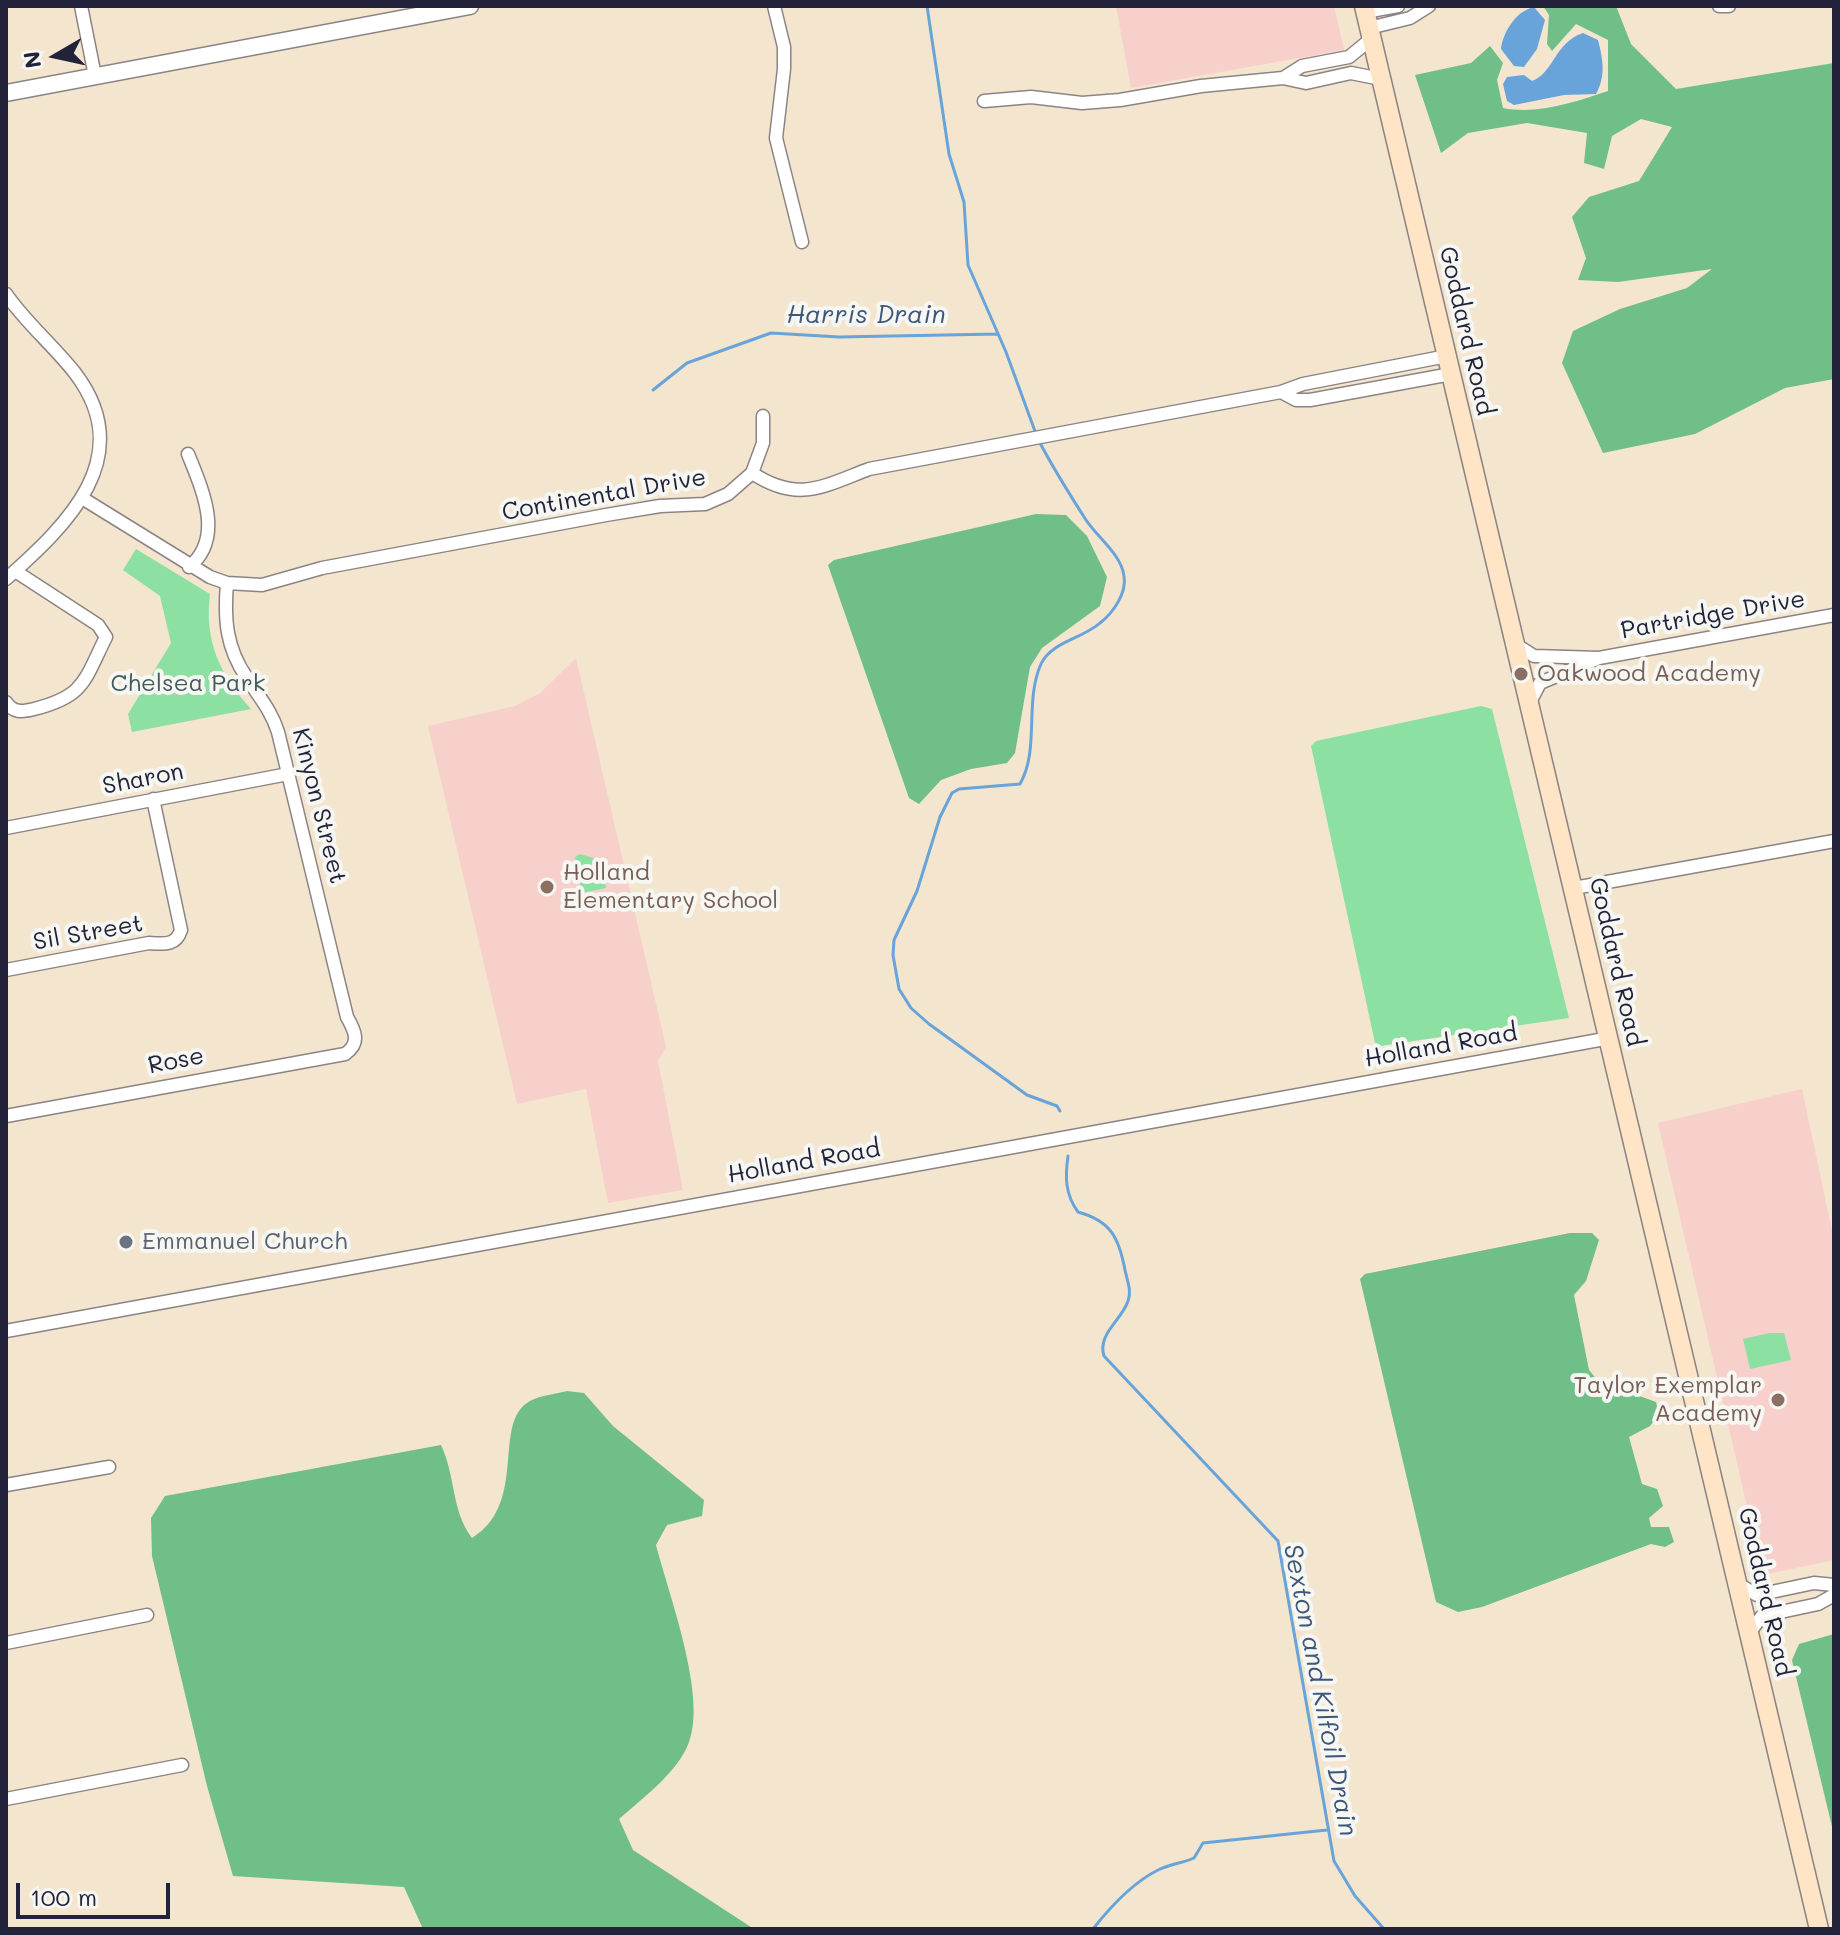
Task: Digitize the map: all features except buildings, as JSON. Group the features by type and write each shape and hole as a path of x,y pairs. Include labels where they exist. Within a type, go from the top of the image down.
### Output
{"main road":[{"name":"Goddard Road","path":"1367,21 1819,1929"}],"street":[{"path":"81,6 95,76"},
{"path":"6,93 470,6"},
{"path":"774,6 784,47 776,138 802,242"},
{"path":"1283,78 1302,66 1349,57 1367,21 1398,6"},
{"path":"1719,6 1729,6"},
{"path":"1367,21 1410,18 1419,7"},
{"path":"984,101 1031,97 1107,101 1283,78 1306,83 1351,73 1381,79"},
{"path":"6,294 76,375 93,405 99,427 98,454 92,481 82,498 60,528 10,575 98,625 106,637 82,685 72,696 19,712 10,709 6,702"},
{"path":"763,416 763,443 752,473 780,488 807,491 869,469 1281,392 1303,384 1449,365"},
{"path":"188,454 206,500 208,540 200,558 189,567"},
{"name":"Continental Drive","path":"82,498 189,567 227,583 262,585 322,568 606,515 660,506 705,504 728,494 752,473"},
{"name":"Kinyon Street","path":"227,583 225,621 231,647 274,720 347,1017 355,1033 352,1048"},
{"name":"Partridge Drive","path":"1599,658 1834,615"},
{"path":"1515,644 1534,656 1599,658"},
{"path":"1529,704 1540,683 1599,658"},
{"name":"Sharon","path":"6,828 288,774"},
{"name":"Sil Street","path":"6,970 149,943 165,944 177,939 181,930 153,799"},
{"path":"1574,888 1834,841"},
{"name":"Holland Road","path":"6,1331 1610,1038"},
{"name":"Rose","path":"6,1116 345,1054 352,1048"},
{"path":"6,1485 109,1467"},
{"path":"1738,1584 1757,1595 1814,1583 1834,1585"},
{"path":"1750,1632 1762,1616 1818,1604 1834,1595"},
{"path":"6,1643 147,1615"},
{"path":"6,1799 182,1765"}],"shaded area":[{"path":"1116,6 1334,6 1344,50 1131,88"},
{"name":"Holland Elementary School","path":"576,658 666,1047 658,1061 683,1190 608,1203 586,1089 517,1104 428,726 515,706 540,693"},
{"name":"Taylor Exemplar Academy","path":"1802,1089 1834,1240 1834,1560 1763,1575 1658,1123"}],"green space":[{"path":"1543,6 1616,6 1631,44 1676,89 1834,63 1834,379 1785,388 1695,434 1603,453 1562,363 1573,331 1620,309 1687,288 1712,269 1618,282 1578,280 1586,258 1572,217 1589,197 1639,181 1672,127 1641,119 1612,136 1604,169 1584,163 1587,133 1527,123 1468,133 1441,153 1415,75 1471,63 1490,46 1503,63 1497,80 1503,108 1542,109 1608,91 1608,40 1576,24 1552,51 1547,44 1549,15"},
{"path":"1036,514 1066,515 1087,536 1107,577 1100,606 1042,648 1030,667 1015,753 1007,763 971,769 941,780 919,804 909,798 828,565 834,560"},
{"name":"Chelsea Park","path":"136,549 210,594 212,642 223,670 251,709 132,732 128,714 171,643 160,596 123,570"},
{"path":"1481,706 1492,709 1569,1018 1380,1046 1375,1043 1311,746 1316,741"},
{"path":"580,854 600,860 606,888 582,893 575,857"},
{"path":"1570,1233 1592,1233 1599,1240 1586,1281 1574,1295 1589,1370 1598,1381 1656,1402 1659,1414 1650,1426 1629,1437 1642,1484 1657,1489 1663,1506 1649,1518 1651,1527 1669,1527 1674,1542 1665,1547 1651,1544 1482,1607 1458,1612 1436,1602 1360,1279 1365,1274"},
{"path":"1784,1333 1791,1360 1750,1369 1743,1339"},
{"path":"567,1391 584,1393 613,1426 704,1500 702,1516 667,1525 656,1545 690,1673 693,1722 689,1742 669,1774 619,1819 633,1850 754,1929 423,1929 404,1887 233,1876 207,1786 152,1556 151,1518 165,1496 441,1445 460,1516 472,1538 489,1523 500,1505 512,1426 519,1411 534,1399"},
{"path":"1834,1634 1834,1835 1792,1660 1799,1644"}],"water":[{"path":"1534,7 1545,20 1537,49 1524,67 1514,66 1501,49 1504,36 1516,18"},
{"path":"1583,33 1598,40 1600,47 1602,74 1596,94 1564,95 1514,105 1507,101 1503,84 1507,77 1524,75 1532,81 1539,77 1566,44"}],"waterway":[{"name":"Sexton and Kilfoil Drain","path":"927,6 949,154 964,202 968,265 1006,352 1036,434"},
{"name":"Harris Drain","path":"653,390 687,363 771,333 839,337 998,334"},
{"name":"Sexton and Kilfoil Drain","path":"1039,441 1086,520 1118,560 1124,576 1123,589 1118,602 1105,619 1059,646 1041,664 1033,694 1029,756 1020,784 959,789 952,793 940,817 917,891 894,940 893,955 899,989 911,1008 1027,1095 1057,1106 1060,1111"},
{"name":"Sexton and Kilfoil Drain","path":"1068,1156 1066,1178 1071,1199 1078,1212 1098,1220 1112,1232 1120,1249 1129,1286 1125,1308 1104,1341 1104,1356 1278,1541 1334,1861 1355,1896 1384,1929"},
{"path":"1093,1929 1139,1881 1163,1868 1194,1858 1203,1843 1327,1830"}],"place":[{"name":"Oakwood Academy","path":"1521,674"},
{"name":"Holland Elementary School","path":"547,887"},
{"name":"Emmanuel Church","path":"126,1242"},
{"name":"Taylor Exemplar Academy","path":"1778,1400"}]}
